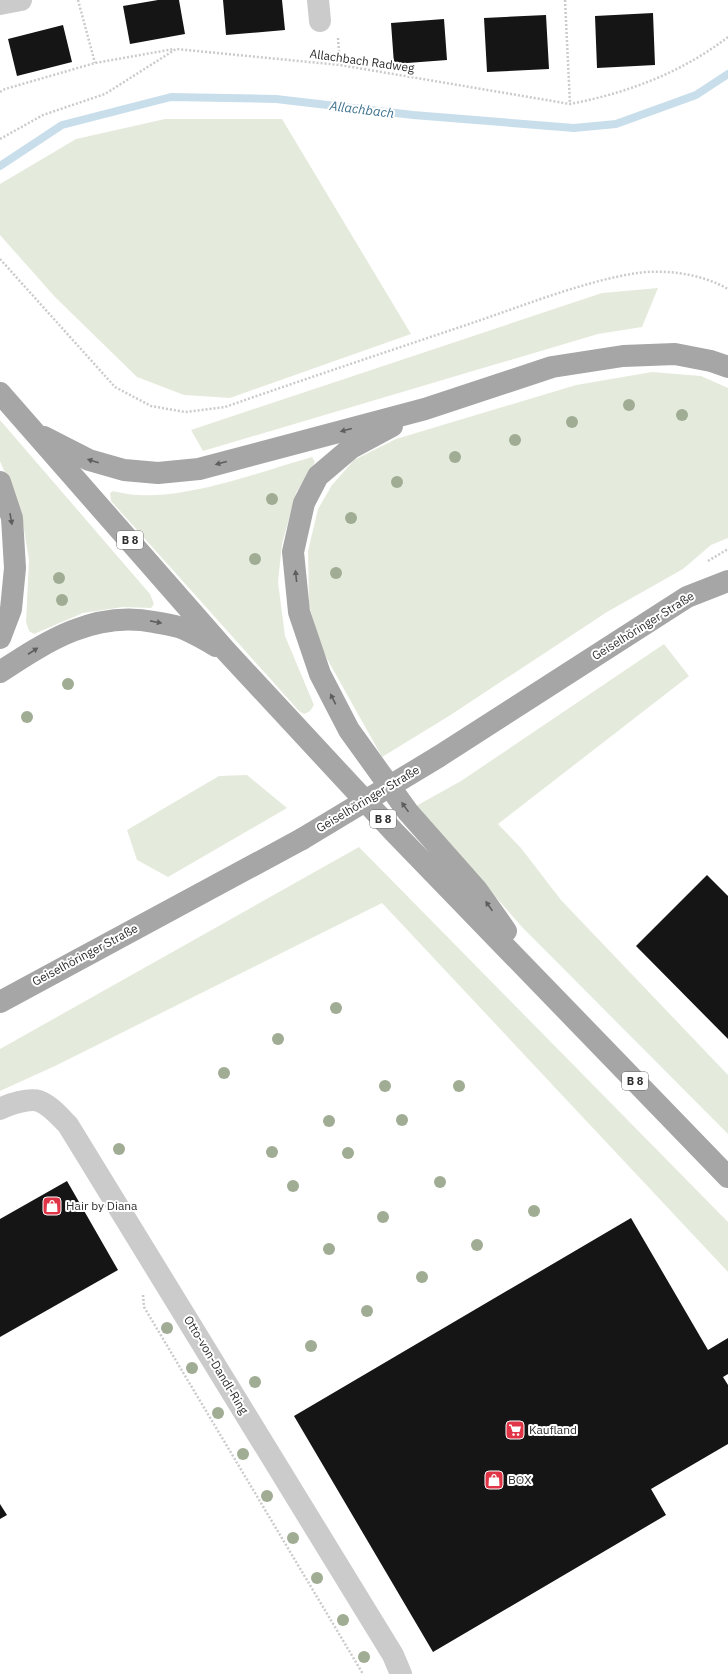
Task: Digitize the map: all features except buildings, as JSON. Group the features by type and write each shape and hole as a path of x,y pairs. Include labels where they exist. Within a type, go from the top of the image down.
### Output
{"main road":[{"path":"32,431 89,460 124,470 158,473 199,469 424,409 552,367 623,356 675,354 711,360 728,367"},
{"name":"B 8","path":"0,393 226,651 394,832 543,984 728,1177"},
{"path":"424,409 351,448 318,476 304,503 294,552 300,612 320,674 350,730 408,812 477,890 543,984"},
{"path":"0,482 12,518 15,568 10,609 0,638"},
{"name":"Geiselhöringer Straße","path":"0,1002 302,839 438,757 687,597 728,580"},
{"path":"0,672 38,647 62,635 104,620 146,620 183,629 226,651"}],"street":[{"path":"0,4 21,0"},
{"path":"318,0 320,21"},
{"name":"Otto-von-Dandl-Ring","path":"0,1109 12,1103 39,1101 56,1113 68,1125 389,1648 401,1674"}],"path":[{"path":"78,0 95,63"},
{"path":"565,0 570,104"},
{"name":"Allachbach Radweg","path":"0,92 5,89 95,63 176,48 340,65 570,104 607,97 644,84 682,66 728,37"},
{"path":"0,139 43,115 105,94 176,48"},
{"path":"0,259 115,387 151,406 184,412 225,407 512,309 598,282 638,273 670,272 699,277 728,289"},
{"path":"142,1290 144,1307 363,1674"}],"green space":[{"path":"165,119 282,119 411,334 230,398 184,395 137,377 55,297 0,235 0,184 76,139"},
{"path":"658,288 642,327 598,334 203,451 191,430 602,293"},
{"path":"652,372 701,376 728,388 728,538 711,545 683,569 607,612 449,716 382,757 321,648 309,605 308,551 318,509 332,485 354,460 396,439 576,385"},
{"path":"0,420 150,594 154,604 151,608 123,607 83,613 34,634 29,631 26,622 29,560 21,511 0,461"},
{"path":"312,457 315,462 296,493 282,544 278,582 285,636 314,705 310,711 304,714 299,711 111,501 110,493 113,491 140,495 160,495 182,492 227,482"},
{"path":"664,644 689,676 498,824 521,848 561,900 728,1075 728,1134 522,927 416,806 461,781"},
{"path":"247,775 287,808 168,877 137,860 127,830 219,776"},
{"path":"359,847 728,1222 728,1272 382,903 55,1066 0,1091 0,1049"}],"waterway":[{"name":"Allachbach","path":"0,166 62,125 171,97 276,99 413,115 574,128 616,124 696,95 728,74"}],"place":[{"name":"Hair by Diana","path":"52,1206"},
{"name":"Kaufland","path":"515,1430"},
{"name":"BOX","path":"494,1480"}]}
